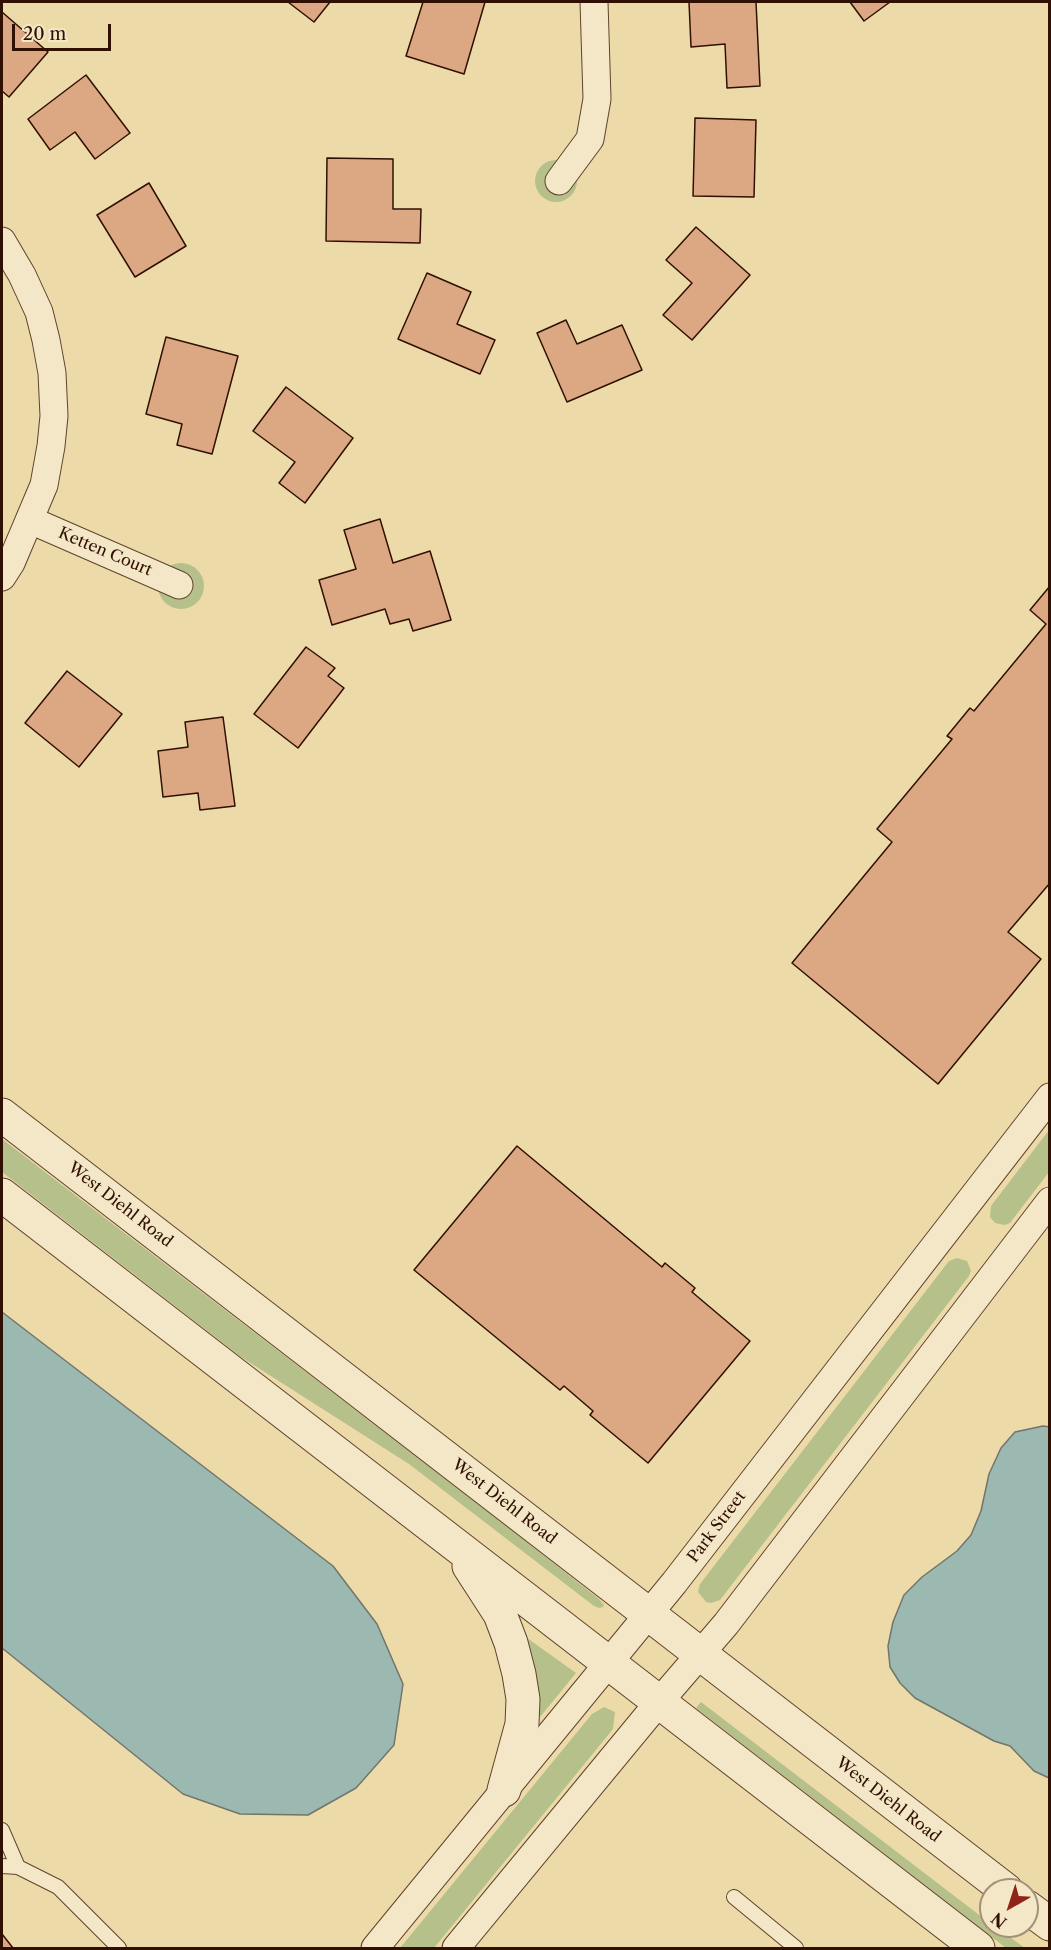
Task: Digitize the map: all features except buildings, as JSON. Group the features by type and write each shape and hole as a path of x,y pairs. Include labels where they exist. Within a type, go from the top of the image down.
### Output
{"street":[{"path":"559,181 590,140 597,99 594,2"},
{"path":"2,241 22,275 39,312 52,373 54,416 44,485 11,563 2,577"},
{"name":"Ketten Court","path":"30,520 179,585"},
{"name":"Park Street","path":"375,1948 648,1615 1050,1097"},
{"name":"West Diehl Road","path":"2,1115 990,1878"},
{"path":"2,1195 978,1948"},
{"path":"456,1948 726,1624 1050,1201"},
{"path":"459,1549 500,1614 519,1674 523,1700 522,1724 504,1790"}],"lane":[{"path":"2,1830 18,1867"},
{"path":"2,1866 18,1867 58,1887 120,1948"},
{"path":"734,1897 792,1947"}],"green space":[{"path":"556,160 571,166 577,181 571,196 556,202 541,196 535,181 541,166"},
{"path":"181,563 197,570 204,586 197,602 181,609 165,602 158,586 165,570"},
{"path":"1049,1130 1049,1172 1010,1223 1005,1225 995,1223 990,1217 991,1206"},
{"path":"2,1139 508,1527 599,1599 603,1607 594,1606 409,1464 241,1357 2,1172"},
{"path":"957,1258 967,1261 971,1271 969,1276 720,1600 706,1602 698,1592 700,1584 949,1261"},
{"path":"527,1638 576,1673 540,1717"},
{"path":"701,1702 979,1915 979,1927 696,1708"},
{"path":"604,1707 615,1712 613,1729 434,1948 400,1948 592,1714"},
{"path":"993,1938 1011,1938 1025,1948 1006,1948"}],"water":[{"path":"2,1312 333,1566 377,1624 403,1684 394,1745 356,1788 308,1815 240,1814 183,1794 2,1648"},
{"path":"1043,1426 1050,1427 1049,1778 1034,1771 1010,1746 994,1741 915,1698 900,1683 890,1667 888,1646 893,1622 904,1595 922,1577 957,1551 971,1535 981,1511 989,1474 1001,1448 1015,1432"}]}
